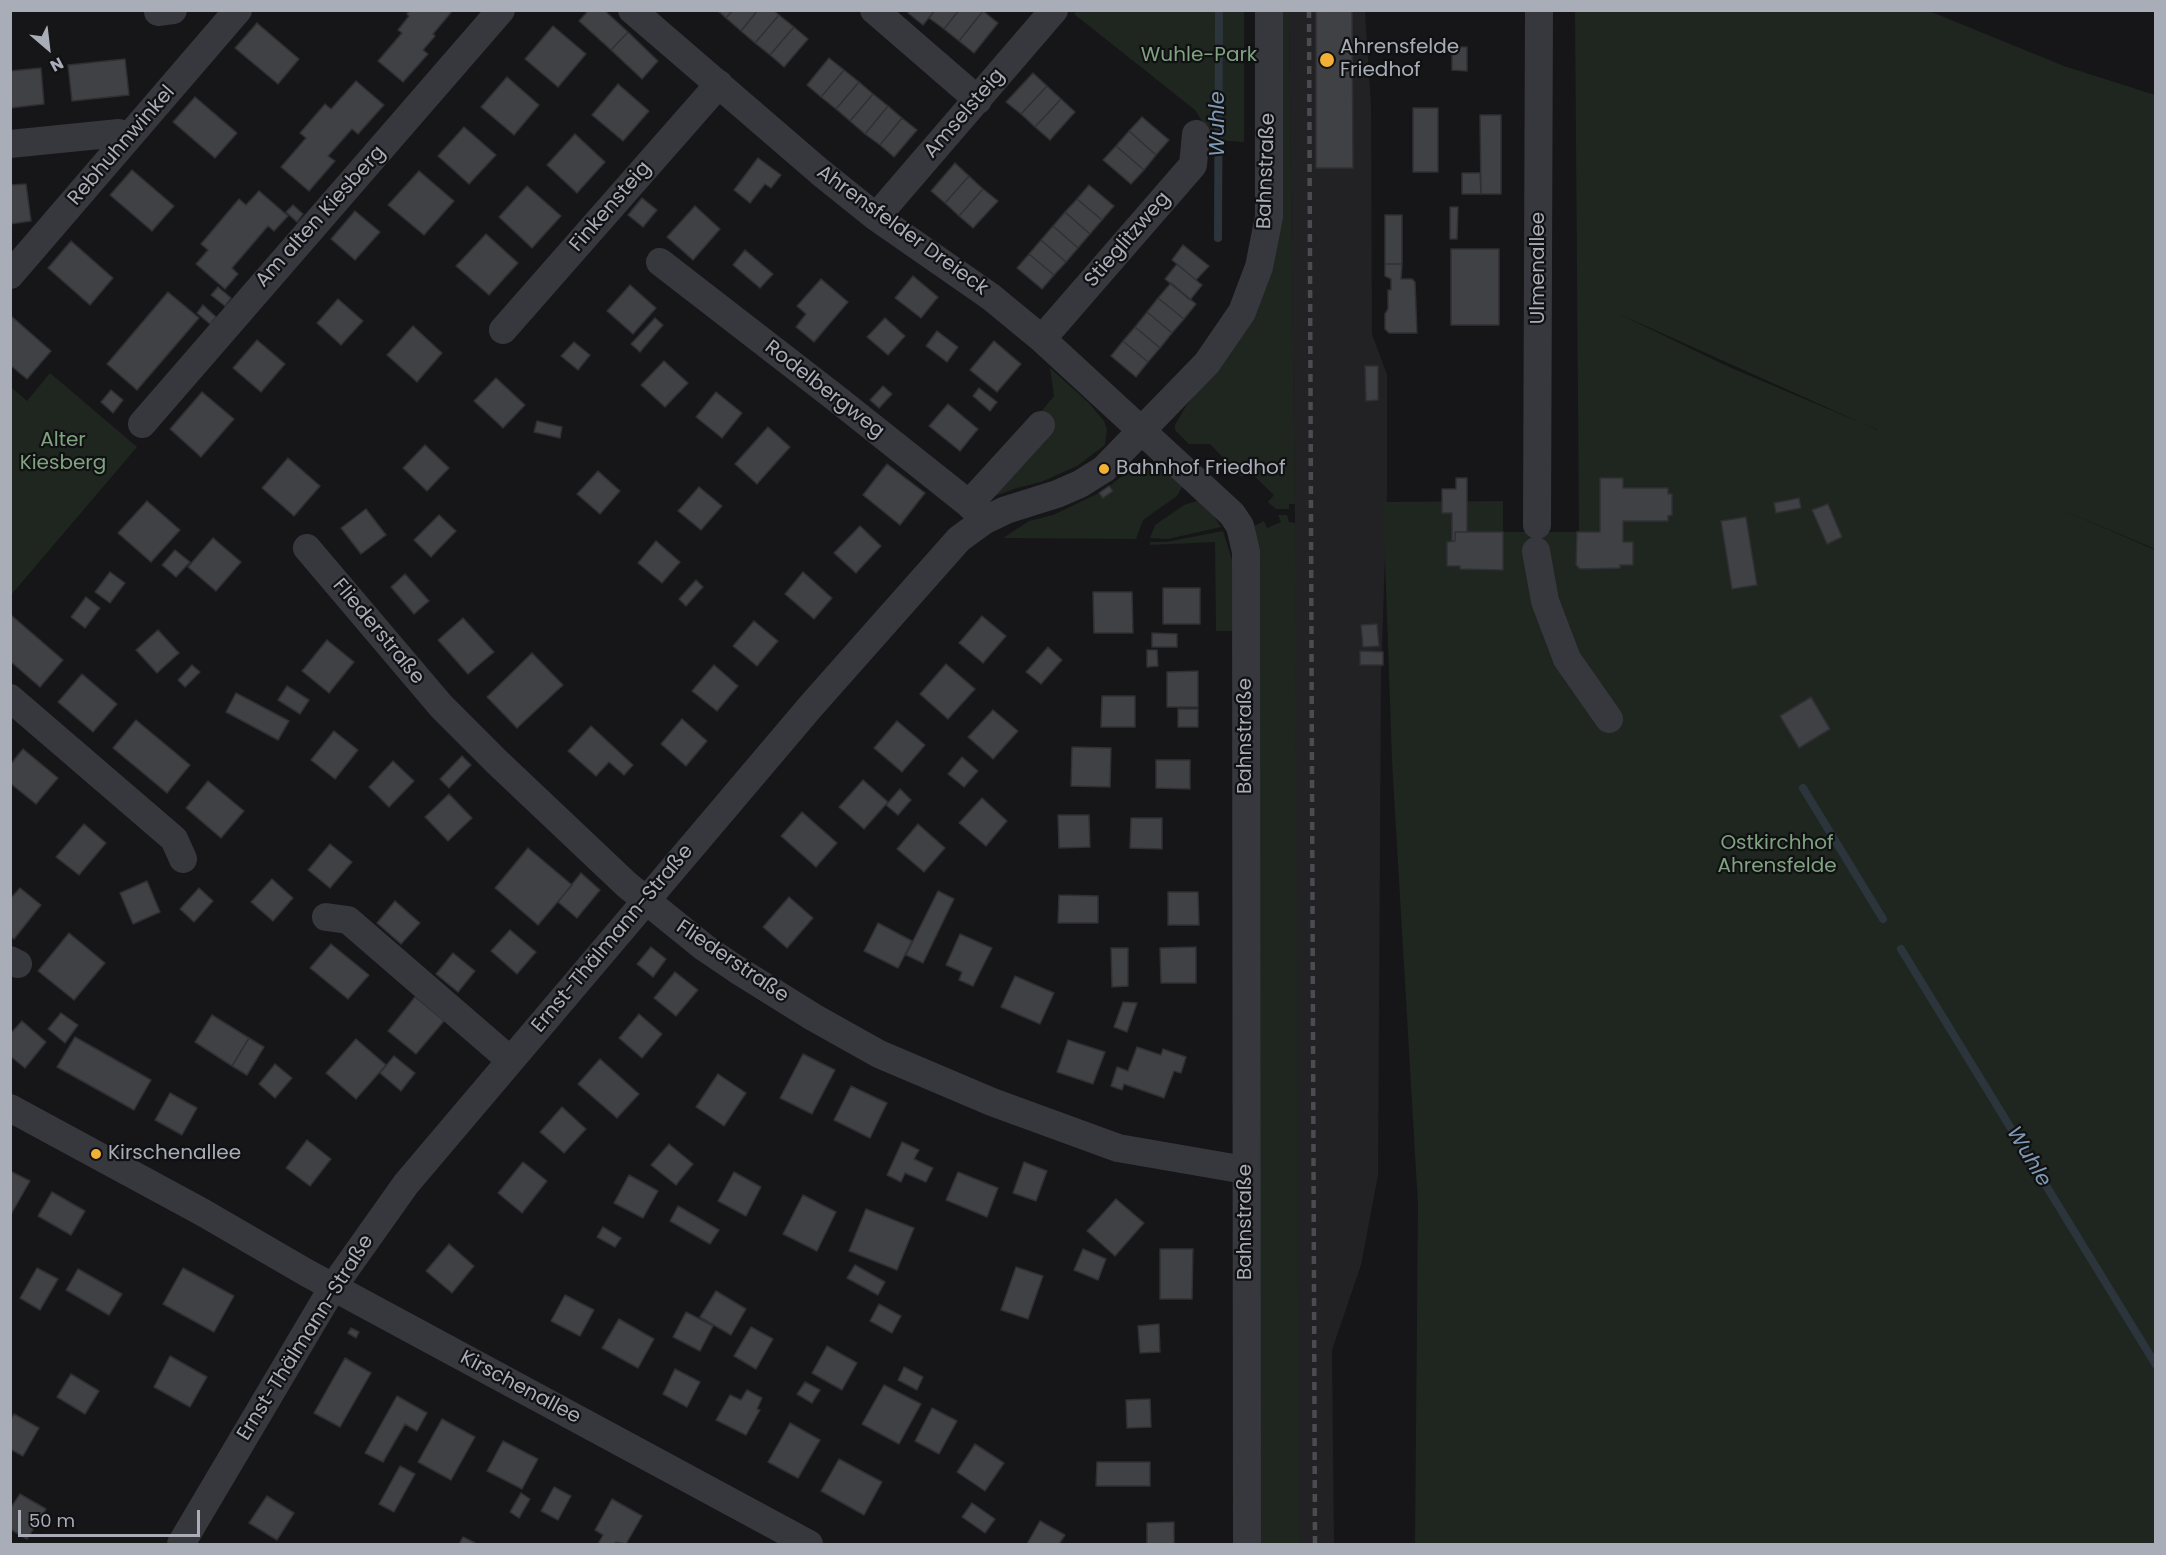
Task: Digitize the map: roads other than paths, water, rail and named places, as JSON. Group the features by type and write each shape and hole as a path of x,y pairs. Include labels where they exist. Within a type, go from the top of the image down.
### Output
{"street":[{"name":"Am alten Kiesberg","path":"142,424 501,10"},
{"name":"Ahrensfelder Dreieck","path":"632,10 820,172 876,217 991,297 1042,339 1142,431"},
{"path":"874,10 978,100"},
{"name":"Amselsteig","path":"876,217 1054,10"},
{"name":"Bahnstraße","path":"1247,1545 1246,552 1240,526 1232,514 1142,431 1207,363 1242,312 1259,267 1269,217 1269,10"},
{"name":"Ulmenallee","path":"1539,10 1536,538 1545,601 1567,659 1609,719"},
{"name":"Rebhuhnwinkel","path":"10,275 128,138 232,12"},
{"name":"Finkensteig","path":"503,330 719,84"},
{"path":"10,144 119,133 128,138"},
{"name":"Stieglitzweg","path":"1042,339 1193,165 1196,135"},
{"name":"Rodelbergweg","path":"660,262 977,512"},
{"path":"977,512 1041,425"},
{"name":"Ernst-Thälmann-Straße","path":"182,1545 333,1287 406,1184 810,706 958,539 977,512 1006,510 1057,494 1080,484 1104,469 1142,431"},
{"name":"Fliederstraße","path":"308,548 441,706 593,855 646,901 736,969 813,1017 879,1054 992,1102 1118,1148 1245,1170"},
{"path":"10,698 174,839 183,859"},
{"path":"326,917 348,920 510,1060"},
{"name":"Kirschenallee","path":"10,1108 202,1212 333,1287 809,1545"}],"waterway":[{"name":"Wuhle","path":"1218,238 1219,10"},
{"name":"Wuhle","path":"1803,788 1883,919"},
{"name":"Wuhle","path":"1901,949 2156,1365"}],"railway":[{"path":"1309,10 1315,1544"}],"place":[{"name":"Ahrensfelde Friedhof","path":"1327,60"},
{"name":"Bahnhof Friedhof","path":"1104,469"},
{"name":"Kirschenallee","path":"96,1154"}],"park label":[{"name":"Wuhle-Park","path":"1199,56"},
{"name":"Alter Kiesberg","path":"63,452"},
{"name":"Ostkirchhof Ahrensfelde","path":"1777,856"}]}
